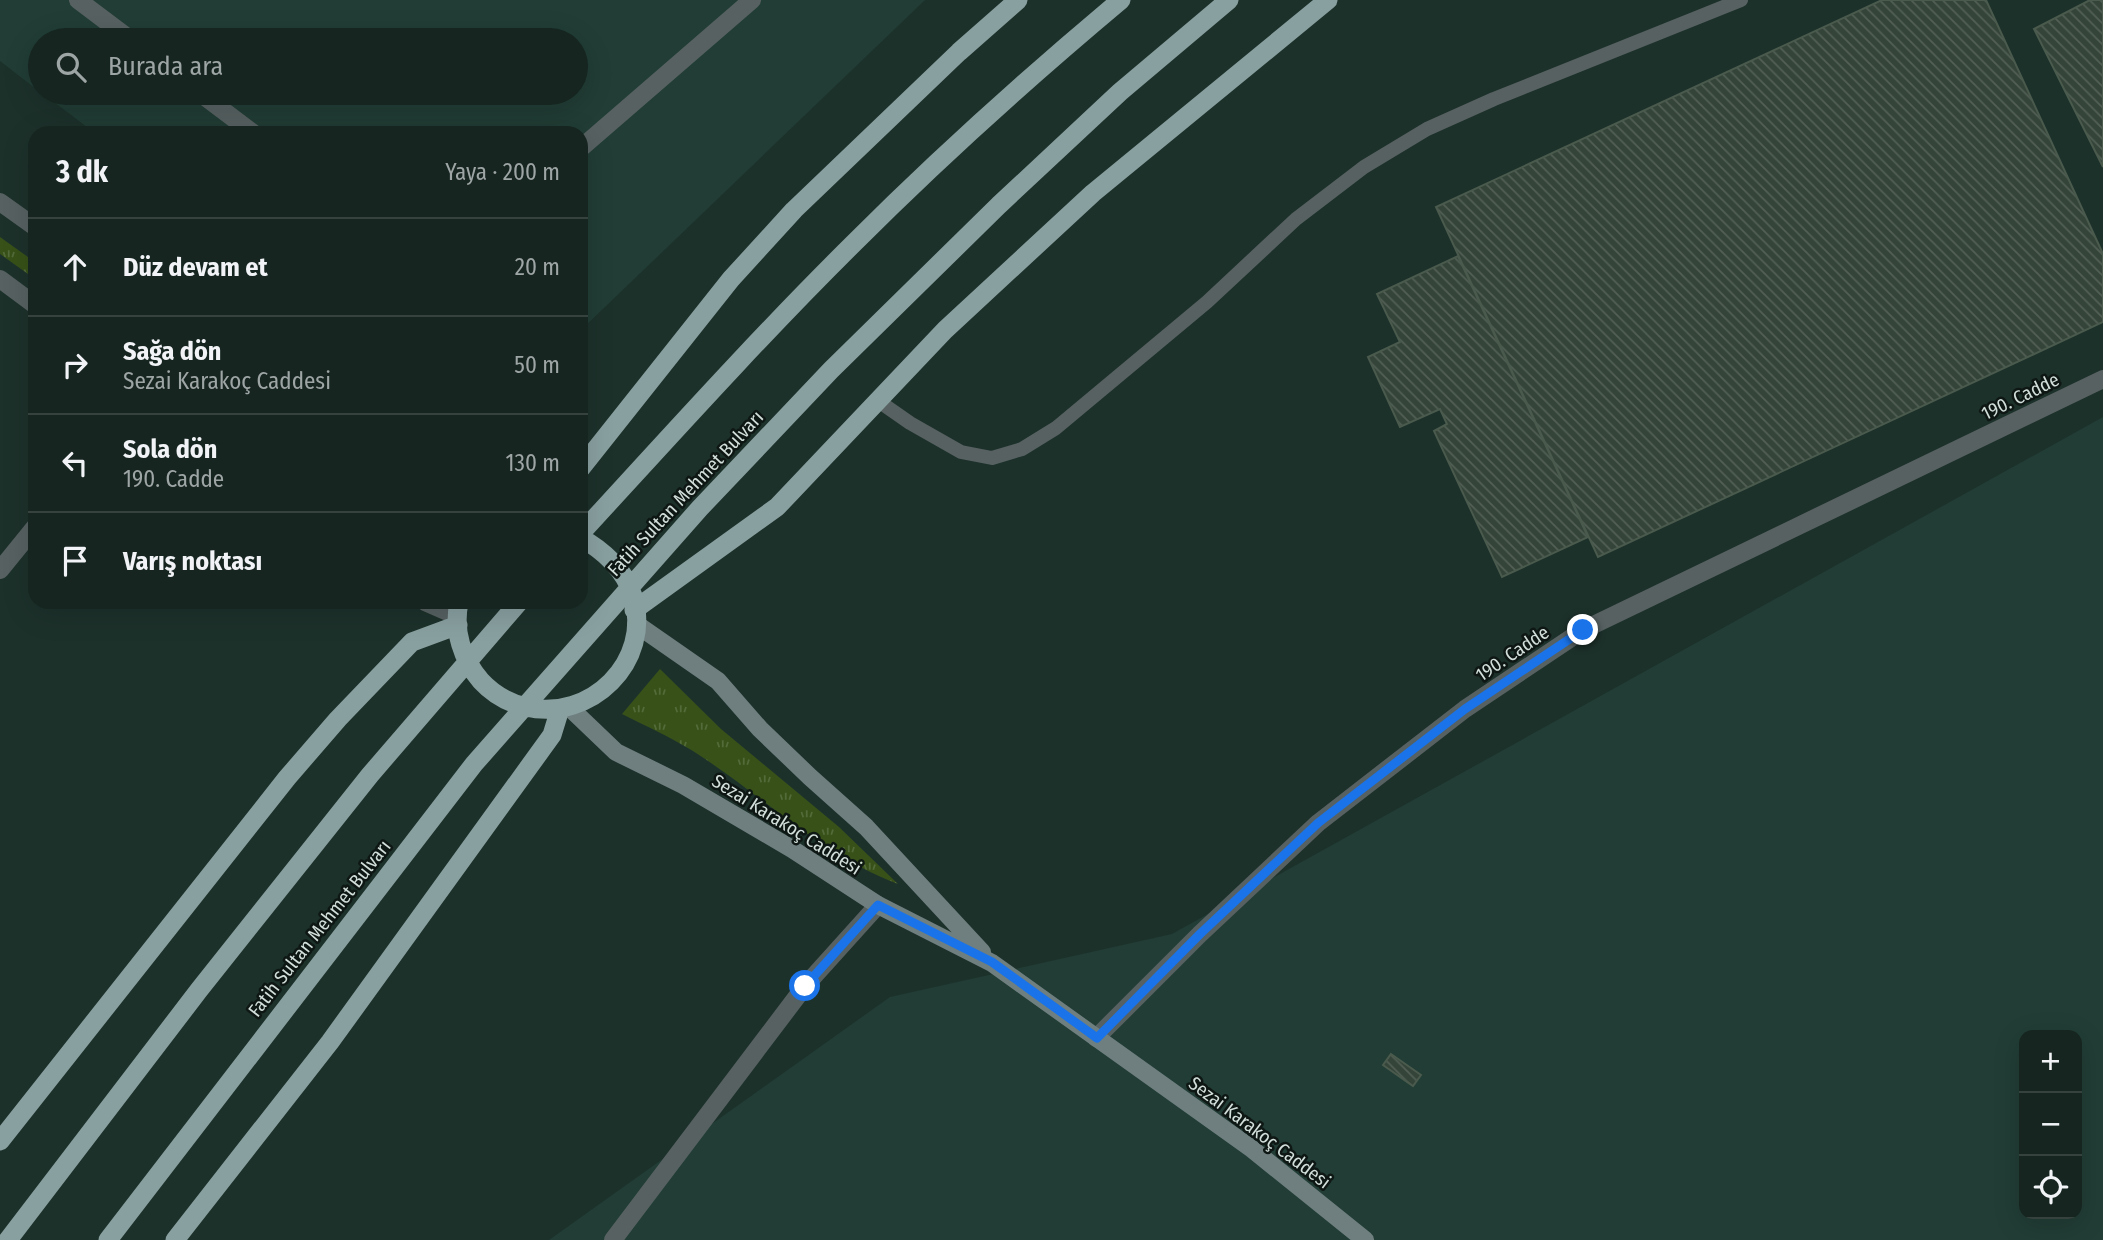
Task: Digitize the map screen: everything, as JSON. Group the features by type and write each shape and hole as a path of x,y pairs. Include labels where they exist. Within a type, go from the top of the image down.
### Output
{"highway":[{"path":"588,459 731,279 794,210 959,52 1018,0"},
{"path":"588,528 729,370 854,242 981,121 1121,0"},
{"name":"Fatih Sultan Mehmet Bulvarı","path":"108,1240 474,764 700,508 831,370 999,205 1120,92 1229,0"},
{"path":"636,617 777,507 945,330 1093,193 1328,0"},
{"path":"0,1141 279,787 338,719 412,642 458,614 460,643 470,668 488,689 513,704 541,711 565,708 596,696 617,676 631,651 636,617 633,596 621,573 602,549 588,540"},
{"path":"8,1240 199,990 370,775 513,609"},
{"path":"175,1240 346,1020 552,735 565,708"}],"main road":[{"name":"Sezai Karakoç Caddesi","path":"636,617 718,681 760,729 866,827 992,962"},
{"name":"Sezai Karakoç Caddesi","path":"565,708 616,752 684,785 792,849 878,905 992,962 1252,1149 1365,1240"}],"street":[{"path":"78,0 115,28"},
{"path":"588,142 752,0"},
{"path":"216,105 244,126"},
{"path":"0,202 28,222"},
{"path":"0,279 28,300"},
{"name":"190. Cadde","path":"1097,1038 1200,934 1318,823 1465,709 1583,630 2103,379"},
{"path":"0,569 28,535"},
{"path":"613,1240 805,986 878,905"}],"lane":[{"path":"877,400 910,423 961,452 992,458 1022,449 1056,428 1207,302 1296,219 1364,167 1427,130 1483,104 1741,0"}],"shaded area":[{"path":"0,0 925,0 588,323 588,126 86,126 58,105 588,105 588,28 28,28 28,83 0,61"},
{"path":"2103,417 2103,1240 549,1240 890,997 1172,934"}],"green space":[{"path":"0,237 28,257 28,274 0,254"},
{"path":"660,669 721,729 839,827 898,884 870,872 817,841 693,751 622,714"}],"building":[{"path":"1882,0 1986,0 2103,254 2103,322 1598,557 1436,207"},
{"path":"2090,0 2103,0 2103,167 2034,29"},
{"path":"1458,256 1588,537 1502,577 1434,431 1447,424 1440,409 1400,427 1368,357 1400,342 1377,294"},
{"path":"1391,1054 1421,1075 1413,1086 1383,1065"}],"route":[{"path":"805,986 878,905 992,962 1097,1038 1200,934 1318,823 1465,709 1583,630"}]}
